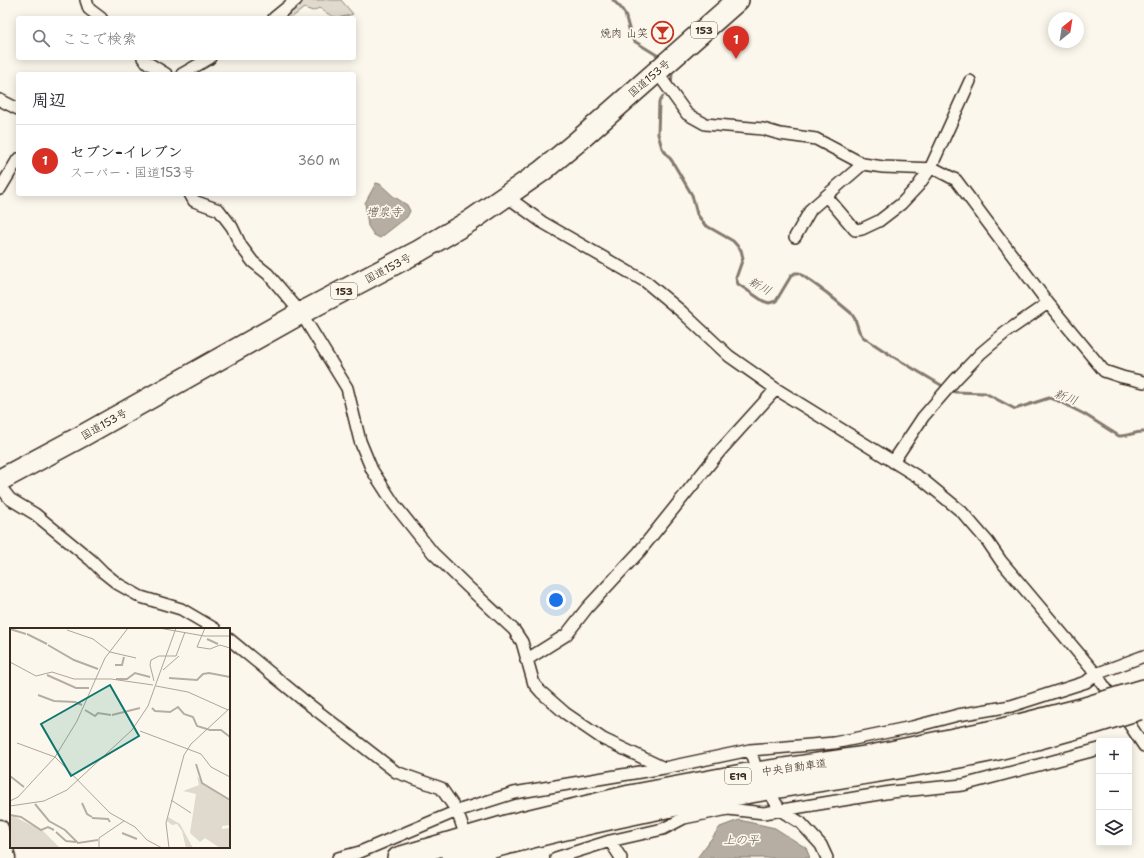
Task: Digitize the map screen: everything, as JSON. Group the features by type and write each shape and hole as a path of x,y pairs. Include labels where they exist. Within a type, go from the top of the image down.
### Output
{"highway":[{"name":"国道153号","path":"2,485 84,435 301,313 449,234 542,171 738,0"},
{"name":"中央自動車道","path":"452,858 531,837 732,794 904,767 988,751 1138,700"},
{"name":"中央自動車道","path":"398,858 506,826 630,796 742,775 866,756 1003,729 1088,716"}],"main road":[{"path":"0,828 7,858"}],"street":[{"path":"86,0 89,9 98,16"},
{"path":"276,16 296,0"},
{"path":"145,60 163,72"},
{"path":"186,72 206,60"},
{"path":"663,66 688,114 705,124 763,129 780,134 816,139 863,164 883,167 935,169 956,180 1048,303 1104,371 1144,382"},
{"path":"827,197 855,230 862,229 879,221 901,204 918,186 930,169 970,81"},
{"path":"0,100 16,107"},
{"path":"0,189 16,162"},
{"path":"795,237 812,209 863,164"},
{"path":"191,196 194,200 219,210 232,227 241,246 253,262 268,274 301,313 346,388 360,441 372,470 394,504 433,553 514,630 522,642 534,684 565,714 603,739 664,768"},
{"path":"506,196 542,222 646,282 682,312 729,356 776,389 923,480 962,512 1096,674 1139,741"},
{"path":"893,462 923,418 971,363 1006,332 1048,303"},
{"path":"526,660 566,635 587,608 639,552 720,451 776,389"},
{"path":"2,485 10,499 35,514 118,584 141,597 181,609 213,628"},
{"path":"230,640 296,694 396,772 441,788 457,811 463,828"},
{"path":"338,858 360,852 457,811 514,793 664,768 750,750 834,743 912,728 958,715 1012,706 1086,682 1096,674 1144,656"},
{"path":"750,750 754,762"},
{"path":"556,858 610,841 663,829 684,818 728,808 764,813 891,792 963,785 1096,750"},
{"path":"771,795 780,810 801,823 821,845 827,858"},
{"path":"610,841 621,858"}],"shaded area":[{"path":"302,0 341,0 353,14 346,16 333,16 319,8 313,11 304,8 294,16 284,16"}],"water":[{"name":"増泉寺","path":"376,183 380,184 393,196 407,205 410,211 407,217 380,238 374,235 368,226 365,203"},
{"name":"上の平","path":"739,820 775,828 806,848 810,858 697,858 720,827"}],"waterway":[{"name":"新川","path":"613,0 625,14 631,36 634,41 660,57"},
{"name":"新川","path":"670,69 672,74 671,84"},
{"name":"新川","path":"663,96 659,102 658,134 662,148 672,161 692,195 697,214 705,225 733,241 741,250 743,258 736,278 738,284 763,301 769,303 776,301 791,276 795,273 799,273 827,293 851,313 863,337 941,385"},
{"name":"新川","path":"955,392 985,393 1015,409 1049,398 1084,414 1119,436 1144,432"}],"place":[{"name":"焼肉 山笑","path":"663,33"},
{"name":"セブン-イレブン","path":"736,59"}]}
